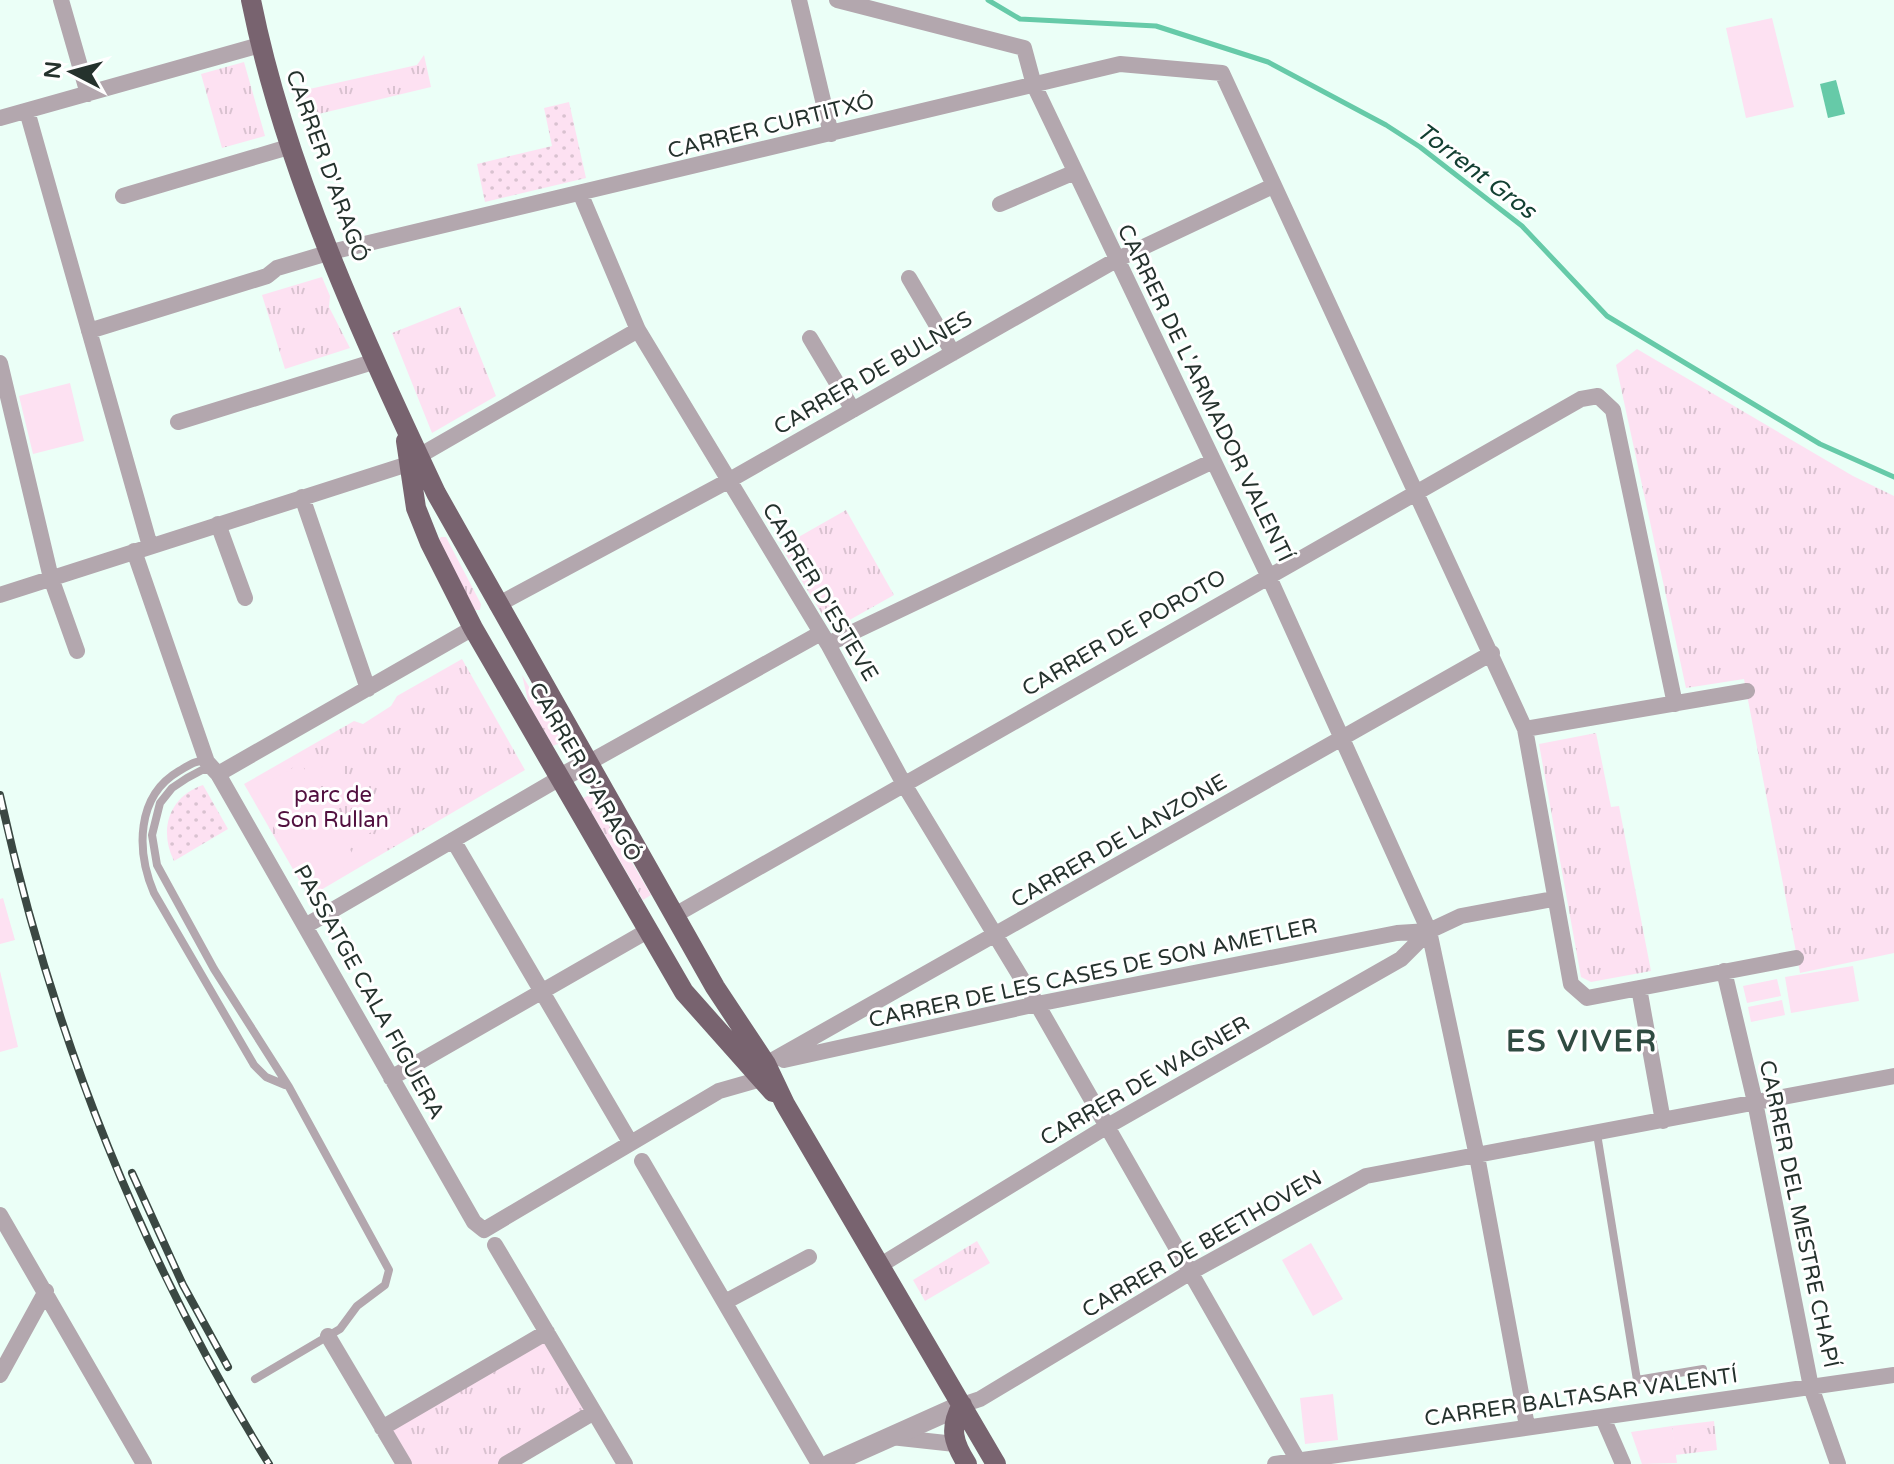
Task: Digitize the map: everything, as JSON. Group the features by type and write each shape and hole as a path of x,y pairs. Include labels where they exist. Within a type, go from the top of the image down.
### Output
{"main road":[{"name":"CARRER D'ARAGÓ","path":"251,0 260,45 292,146 331,252 406,432 414,460 416,508 430,543 477,635 684,992 739,1055 764,1072"},
{"name":"CARRER D'ARAGÓ","path":"436,493 764,1072 996,1464"},
{"path":"477,635 497,605"},
{"path":"649,930 675,915"},
{"path":"962,1405 953,1422 955,1444 967,1464"}],"street":[{"path":"61,0 88,94"},
{"path":"799,0 831,134"},
{"name":"CARRER DE L'ARMADOR VALENTÍ","path":"837,0 1024,48 1034,85 1211,462 1268,575 1429,931 1477,1156 1527,1426"},
{"path":"0,118 260,45"},
{"name":"CARRER CURTITXÓ","path":"89,331 267,276 277,268 331,252 581,195 1120,64 1222,73 1273,186"},
{"name":"PASSATGE CALA FIGUERA","path":"27,111 89,331 142,549 213,769 307,925 474,1222 484,1230 630,1142"},
{"path":"123,196 292,146"},
{"path":"1000,204 1075,172"},
{"path":"1273,186 1525,729 1553,899 1571,984 1587,998 1796,958"},
{"name":"CARRER DE BULNES","path":"497,605 728,481 1116,260 1273,186"},
{"name":"CARRER D'ESTEVE","path":"581,195 638,330 824,639 905,786 1037,1004 1299,1462"},
{"path":"909,278 953,353"},
{"path":"0,595 414,460 638,330"},
{"path":"810,338 853,410"},
{"path":"178,422 376,361"},
{"path":"0,363 51,578 77,651"},
{"name":"CARRER DE POROTO","path":"675,915 1581,399 1598,396 1613,410 1675,704"},
{"path":"414,460 436,493"},
{"path":"307,925 560,778 824,639 1211,462"},
{"path":"302,497 368,689"},
{"path":"218,524 245,598"},
{"path":"213,769 477,635"},
{"name":"CARRER DE LANZONE","path":"764,1072 1492,653"},
{"path":"1525,729 1747,691"},
{"path":"453,840 630,1142 719,1091 764,1072"},
{"path":"1429,931 1461,916 1553,899"},
{"path":"391,1078 649,930"},
{"name":"CARRER DE LES CASES DE SON AMETLER","path":"764,1072 1037,1004 1397,933 1429,931"},
{"name":"CARRER DE WAGNER","path":"879,1266 1106,1127 1401,959 1429,931"},
{"name":"CARRER DEL MESTRE CHAPÍ","path":"1724,971 1755,1102 1811,1387 1838,1464"},
{"path":"1639,988 1663,1121"},
{"name":"CARRER DE BEETHOVEN","path":"962,1405 980,1399 1191,1272 1366,1176 1894,1076"},
{"path":"642,1161 819,1464"},
{"path":"0,1215 144,1464"},
{"path":"495,1245 625,1464"},
{"path":"725,1302 809,1257"},
{"path":"0,1375 46,1291"},
{"path":"382,1428 547,1332"},
{"path":"328,1336 404,1464"},
{"name":"CARRER BALTASAR VALENTÍ","path":"1275,1464 1894,1375"},
{"path":"830,1464 962,1405"},
{"path":"506,1464 594,1412"},
{"path":"1603,1418 1623,1464"},
{"path":"890,1437 955,1444"}],"lane":[{"path":"213,769 196,761 166,779 154,792 143,835 149,882 254,1065 266,1077 289,1087"},
{"path":"213,769 202,770 165,795 153,826 154,858 214,969 289,1087 389,1270 385,1285 357,1306 344,1326 255,1379"},
{"path":"1597,1134 1637,1380 1703,1369"}],"green space":[{"path":"1772,18 1794,107 1746,118 1726,28"},
{"path":"424,55 431,87 306,117 296,92 417,65"},
{"path":"244,62 265,136 222,148 201,74"},
{"path":"569,102 586,178 485,202 477,164 552,146 544,108"},
{"path":"322,277 330,296 329,307 350,348 285,369 262,295"},
{"path":"460,306 496,396 432,433 392,333"},
{"path":"1637,349 1853,476 1894,496 1894,953 1800,973 1744,679 1686,688 1616,365"},
{"path":"70,383 84,441 33,454 19,396"},
{"path":"846,510 894,595 846,622 822,614 781,547"},
{"path":"446,537 481,604 480,610 474,610 438,540"},
{"name":"parc de Son Rullan","path":"462,659 525,770 309,897 244,784 354,721 363,724 391,706 397,696"},
{"path":"522,675 562,742 553,746 529,705"},
{"path":"1596,733 1611,807 1619,806 1651,971 1591,982 1581,977 1539,744"},
{"path":"336,758 353,788 332,800 315,771"},
{"path":"301,763 356,860 308,888 253,791"},
{"path":"203,785 228,829 174,861 167,837 170,815 182,797"},
{"path":"592,794 651,895 643,900 583,798"},
{"path":"366,803 379,828 355,841 342,816"},
{"path":"3,898 15,940 0,944 0,899"},
{"path":"1853,966 1859,1001 1791,1013 1785,977"},
{"path":"0,971 18,1047 0,1052"},
{"path":"1777,979 1781,996 1747,1003 1743,986"},
{"path":"1782,1000 1785,1015 1751,1022 1748,1007"},
{"path":"977,1241 990,1263 925,1301 913,1280"},
{"path":"1311,1243 1343,1299 1313,1316 1282,1260"},
{"path":"547,1332 594,1412 506,1464 404,1464 382,1428"},
{"path":"1333,1394 1338,1440 1305,1444 1300,1398"},
{"path":"1714,1421 1717,1450 1675,1455 1672,1426"},
{"path":"1672,1426 1677,1463 1642,1464 1631,1432"}],"shaded area":[{"path":"1836,80 1845,114 1828,118 1820,84"}],"waterway":[{"name":"Torrent Gros","path":"988,0 1020,19 1156,26 1268,62 1386,125 1420,147 1522,226 1607,316 1820,444 1894,477"}],"railway":[{"path":"0,795 46,971 106,1141 180,1305 269,1464"},
{"path":"132,1173 183,1285 228,1367"}],"district":[{"name":"ES VIVER","path":"1582,1041"}]}
